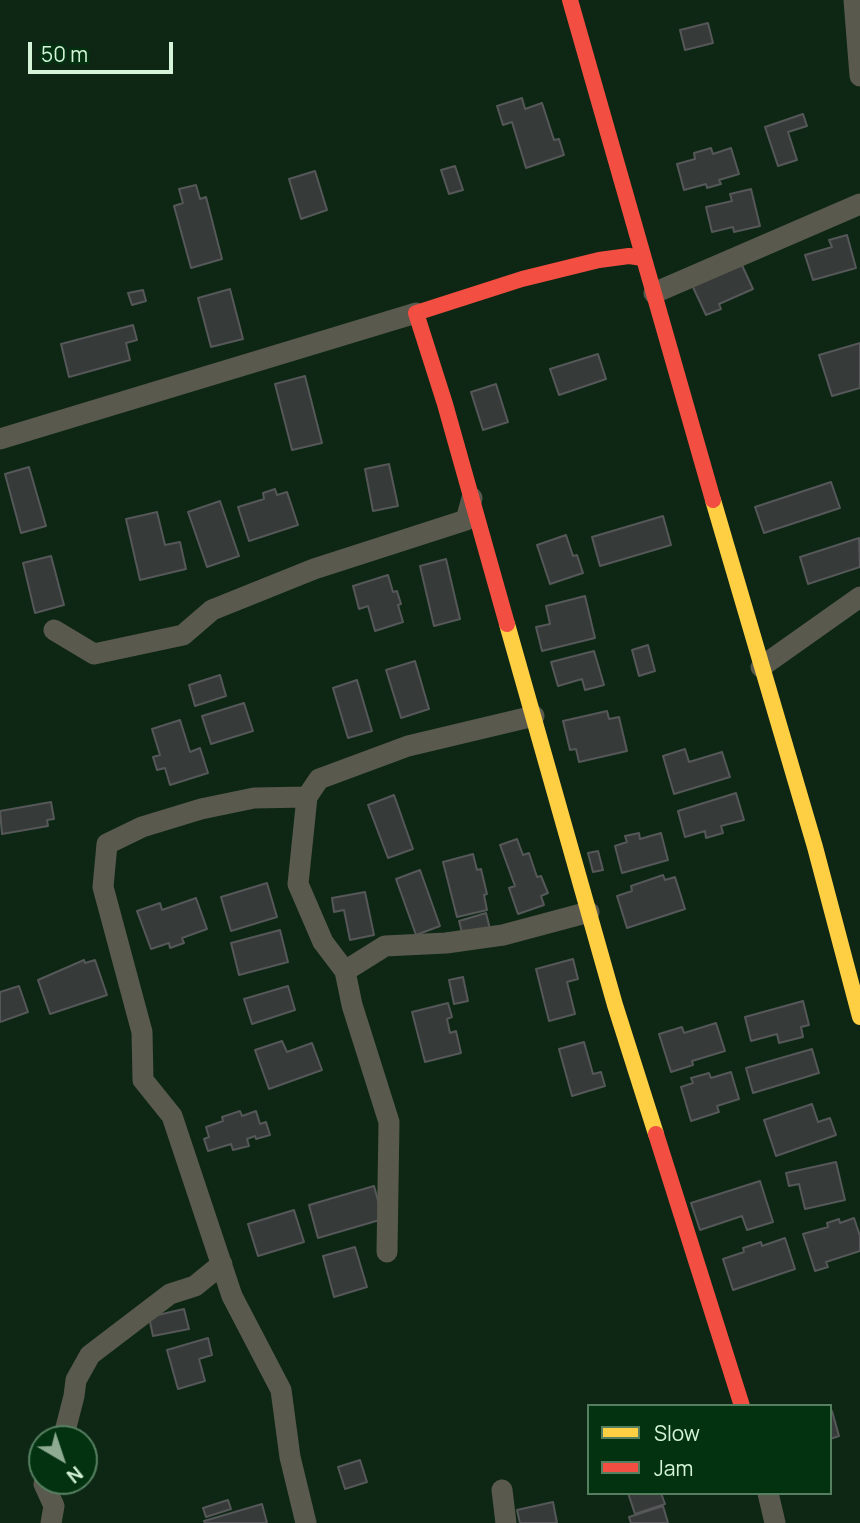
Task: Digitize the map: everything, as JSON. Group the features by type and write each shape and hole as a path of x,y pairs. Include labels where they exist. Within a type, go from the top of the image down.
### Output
{"street":[{"path":"570,0 815,847 860,1017"},
{"path":"854,0 860,76"},
{"path":"654,293 860,204"},
{"path":"0,439 522,279 599,260 629,256 643,258"},
{"path":"416,313 445,404 615,1005 741,1404"},
{"path":"54,630 94,654 183,635 212,610 314,569 466,520 472,499"},
{"path":"761,667 860,597"},
{"path":"387,1252 389,1122 352,1005 345,971 323,943 298,884 307,797 319,779 408,746 534,716"},
{"path":"306,1523 290,1457 281,1390 232,1296 172,1116 143,1080 142,1032 103,887 107,844 142,827 201,809 254,798 307,797"},
{"path":"345,971 385,946 446,943 503,935 589,912"},
{"path":"67,1425 76,1380 90,1355 170,1294 195,1286 222,1264"},
{"path":"502,1490 506,1523"},
{"path":"49,1495 54,1506 51,1523"},
{"path":"768,1495 775,1523"}],"building":[{"path":"708,23 713,43 685,50 680,30"},
{"path":"522,98 525,109 542,103 554,140 559,139 564,155 526,168 512,122 503,125 497,106"},
{"path":"803,114 807,126 788,132 797,160 778,166 765,127"},
{"path":"711,148 713,154 731,148 739,174 719,180 721,184 707,188 706,184 684,190 677,164 695,159 694,153"},
{"path":"455,166 463,190 449,194 441,170"},
{"path":"315,171 327,210 301,219 289,179"},
{"path":"196,185 200,199 206,197 222,259 191,268 174,206 183,203 179,189"},
{"path":"751,189 760,226 734,232 733,227 712,232 706,207 732,201 730,194"},
{"path":"847,235 856,268 813,280 805,255 832,247 829,240"},
{"path":"741,263 753,289 719,304 721,309 706,315 692,285"},
{"path":"230,289 243,339 211,347 198,298"},
{"path":"143,290 146,301 132,305 128,293"},
{"path":"133,325 137,340 126,343 130,360 69,377 61,344"},
{"path":"860,343 860,388 832,396 819,355"},
{"path":"598,354 606,379 559,395 550,369"},
{"path":"305,376 322,443 292,450 275,384"},
{"path":"496,384 508,422 483,430 471,392"},
{"path":"389,464 398,506 373,511 365,469"},
{"path":"29,467 46,526 21,533 5,474"},
{"path":"831,482 840,508 764,533 755,507"},
{"path":"275,489 277,495 287,492 298,525 249,541 238,507 264,499 263,493"},
{"path":"220,501 239,556 207,567 188,512"},
{"path":"157,512 165,545 180,542 186,569 140,580 126,519"},
{"path":"663,516 671,545 600,566 592,537"},
{"path":"566,535 573,556 577,555 583,573 550,584 537,545"},
{"path":"859,538 860,567 808,584 800,557"},
{"path":"51,556 64,605 35,613 23,563"},
{"path":"446,559 460,619 434,626 420,566"},
{"path":"388,575 393,592 397,591 403,622 375,631 368,606 359,609 353,586"},
{"path":"585,596 595,638 542,651 536,627 550,624 546,606"},
{"path":"648,645 655,671 639,676 632,650"},
{"path":"594,651 604,685 585,690 582,679 558,686 551,662"},
{"path":"415,661 429,709 401,718 386,670"},
{"path":"220,675 226,696 195,706 189,685"},
{"path":"357,680 372,731 348,738 333,688"},
{"path":"244,703 253,731 211,744 202,716"},
{"path":"607,711 609,719 619,717 627,751 579,762 576,749 570,750 563,721"},
{"path":"180,720 190,752 200,748 208,773 170,785 165,768 157,770 153,757 160,755 152,729"},
{"path":"685,749 689,762 722,752 730,777 674,794 663,756"},
{"path":"736,793 744,820 721,826 723,833 706,838 705,831 685,837 678,811"},
{"path":"394,795 413,849 388,858 368,805"},
{"path":"51,802 54,819 47,820 48,826 2,834 0,811"},
{"path":"639,833 640,839 661,833 668,860 622,873 615,846 627,842 625,836"},
{"path":"517,839 523,855 529,853 537,877 541,876 548,893 541,896 544,905 518,914 509,888 515,886 500,845"},
{"path":"598,851 603,870 593,872 588,853"},
{"path":"473,854 477,870 481,869 487,894 484,895 487,910 457,917 443,862"},
{"path":"420,870 440,926 416,935 396,879"},
{"path":"663,875 665,880 675,877 685,909 627,928 617,896 632,891 631,886"},
{"path":"267,883 277,917 231,931 221,897"},
{"path":"365,892 374,935 350,940 344,910 334,912 332,898"},
{"path":"196,898 207,929 182,938 184,943 170,948 169,943 151,949 137,911 160,903 162,910"},
{"path":"486,913 491,933 464,940 459,921"},
{"path":"280,930 288,962 239,975 231,943"},
{"path":"573,959 578,979 567,982 575,1014 549,1021 536,969"},
{"path":"84,960 85,963 95,960 107,995 50,1014 38,980"},
{"path":"463,977 468,1001 454,1004 449,980"},
{"path":"19,986 28,1012 0,1022 0,992"},
{"path":"288,986 295,1010 252,1024 244,999"},
{"path":"803,1001 809,1025 801,1027 803,1037 779,1043 777,1034 751,1041 745,1017"},
{"path":"448,1003 452,1017 447,1019 450,1033 456,1031 461,1053 425,1062 412,1012"},
{"path":"716,1023 725,1051 692,1061 693,1065 671,1072 659,1034 682,1027 684,1033"},
{"path":"282,1041 287,1052 312,1043 322,1070 269,1089 255,1050"},
{"path":"584,1042 593,1074 601,1072 605,1086 572,1096 559,1049"},
{"path":"812,1049 819,1073 753,1093 746,1068"},
{"path":"731,1072 739,1099 717,1106 719,1112 691,1121 681,1087 693,1083 691,1078 709,1073 711,1078"},
{"path":"812,1104 818,1122 830,1118 836,1135 776,1156 764,1120"},
{"path":"240,1111 242,1116 256,1111 260,1124 266,1122 270,1135 247,1139 249,1146 233,1150 231,1144 208,1151 204,1139 209,1137 206,1127 223,1121 222,1117"},
{"path":"836,1162 845,1200 805,1209 799,1184 789,1186 786,1173"},
{"path":"760,1181 773,1222 747,1230 742,1216 700,1230 691,1203"},
{"path":"374,1186 383,1219 318,1238 309,1205"},
{"path":"294,1210 304,1242 258,1256 248,1224"},
{"path":"854,1218 860,1236 860,1251 826,1262 828,1267 815,1271 803,1234 828,1227 827,1223 839,1219 840,1223"},
{"path":"785,1238 795,1269 733,1290 723,1259 744,1252 743,1248 761,1242 762,1246"},
{"path":"355,1247 367,1287 334,1297 323,1256"},
{"path":"184,1309 189,1329 153,1336 149,1317"},
{"path":"208,1338 212,1355 199,1359 205,1381 178,1389 167,1350"},
{"path":"832,1411 839,1436 832,1438"},
{"path":"360,1460 367,1482 345,1489 338,1467"},
{"path":"629,1495 662,1495 665,1504 635,1514"},
{"path":"228,1500 231,1509 206,1517 203,1508"},
{"path":"553,1502 557,1523 520,1523 517,1510"},
{"path":"262,1504 267,1523 204,1521"},
{"path":"663,1506 668,1523 631,1523 629,1517"}],"traffic: slow":[{"path":"713,500 815,847 860,1017"},
{"path":"507,624 615,1005 656,1134"}],"traffic: jam":[{"path":"570,0 713,500"},
{"path":"507,624 445,404 416,313 522,279 599,260 629,256 643,258"},
{"path":"656,1134 741,1404"}]}
